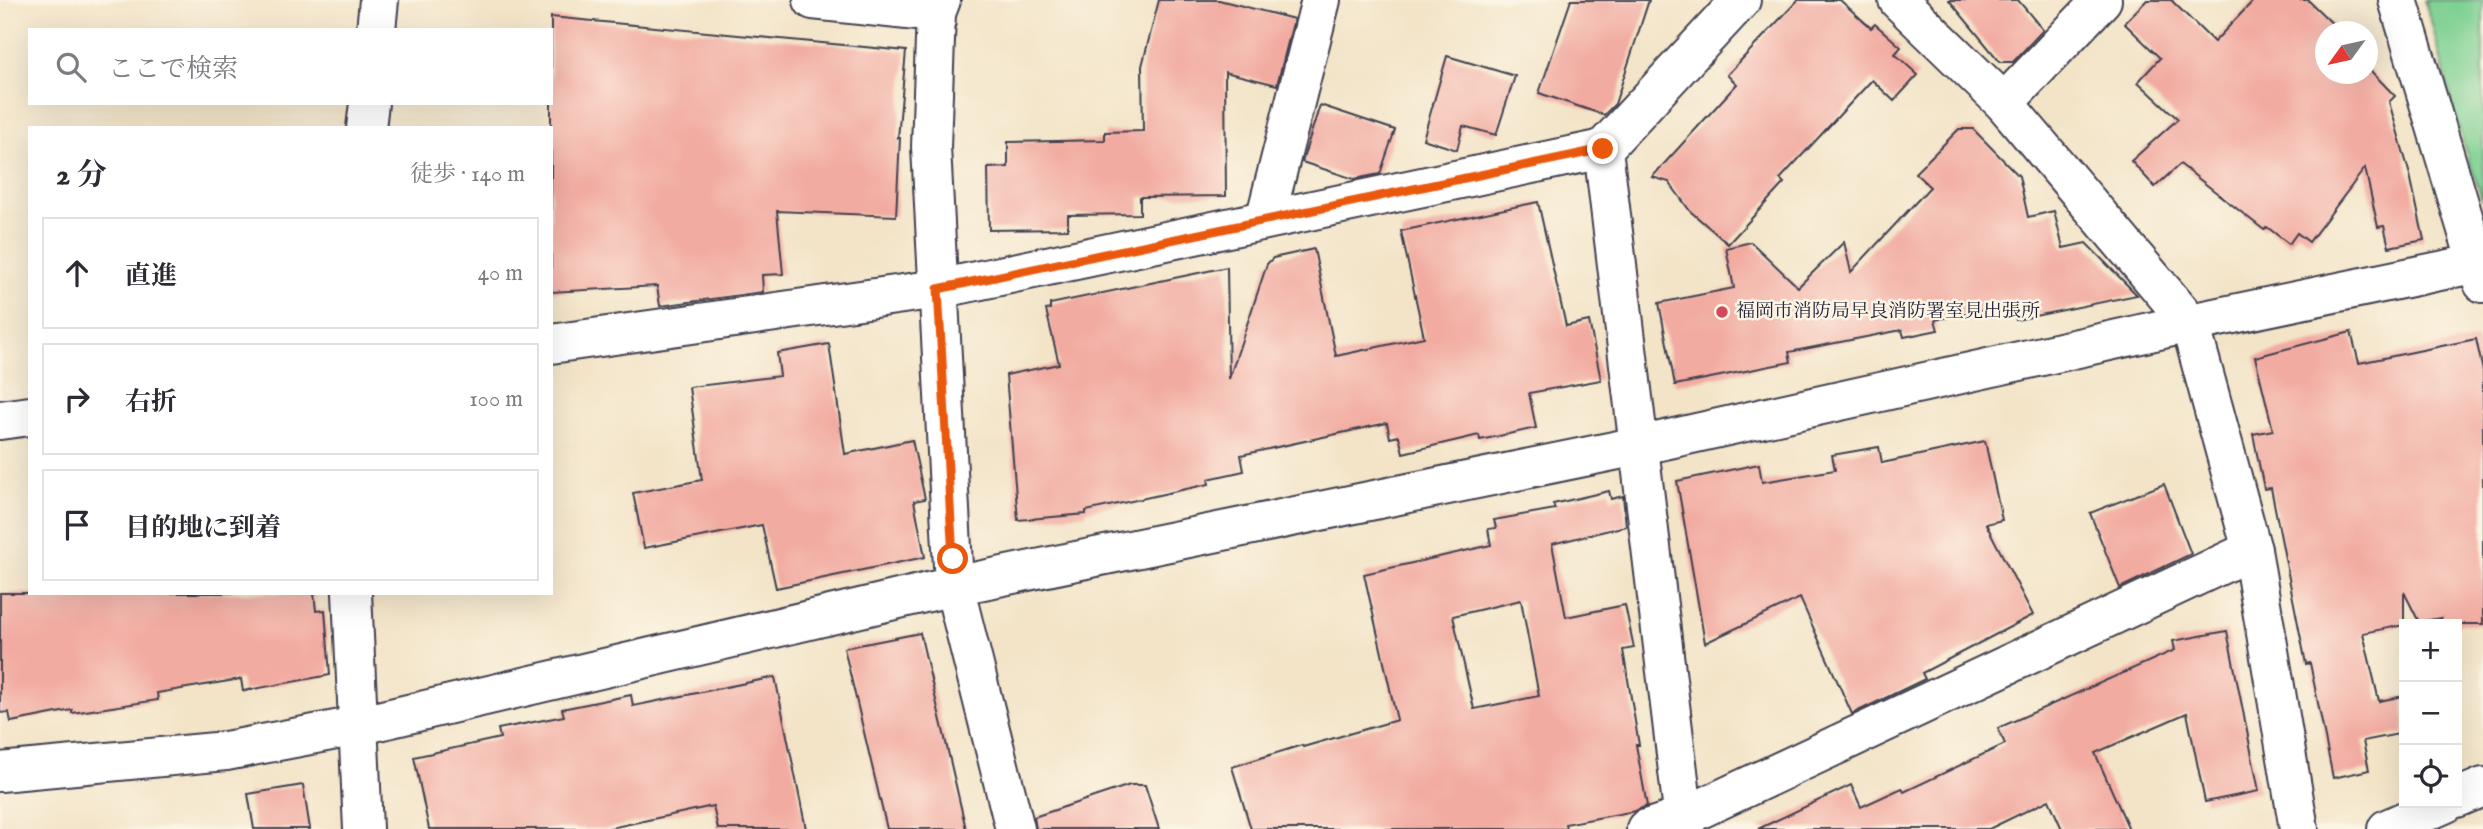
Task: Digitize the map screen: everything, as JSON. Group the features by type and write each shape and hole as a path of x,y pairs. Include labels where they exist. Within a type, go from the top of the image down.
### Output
{"street":[{"path":"376,28 379,0"},
{"path":"813,0 938,6 931,147 954,586 1015,829"},
{"path":"1265,220 1321,0"},
{"path":"553,344 938,289 1603,149 1741,0"},
{"path":"1898,0 2004,103 2190,323 2252,550 2300,829"},
{"path":"2004,103 2102,0"},
{"path":"0,772 226,751 357,726 954,586 1638,446 2190,323 2481,269 2398,0"},
{"path":"366,126 369,105"},
{"path":"1603,149 1684,823"},
{"path":"0,420 28,416"},
{"path":"1646,829 1684,823 2252,550"},
{"path":"352,595 363,829"},
{"path":"2462,796 2483,787"},
{"path":"2387,829 2435,808"}],"green space":[{"path":"2424,0 2483,0 2483,201 2463,144"}],"building":[{"path":"1159,0 1219,0 1294,19 1277,85 1225,72 1226,196 1140,197 1140,214 1068,215 1068,229 989,230 988,168 1008,167 1008,142 1105,140 1105,132 1143,131 1142,66"},
{"path":"1571,0 1649,0 1615,104 1604,115 1539,93"},
{"path":"1798,0 1840,0 1871,28 1875,24 1901,47 1895,54 1918,75 1894,101 1872,80 1780,179 1784,183 1728,244 1690,211 1669,182 1652,177 1737,84 1727,75"},
{"path":"1949,0 2018,0 2043,30 2013,62 2000,62"},
{"path":"2147,0 2171,0 2214,42 2254,0 2308,0 2330,21 2315,21 2315,84 2378,84 2378,78 2395,96 2389,102 2410,175 2424,240 2389,247 2384,226 2378,227 2365,168 2309,242 2297,233 2289,244 2267,227 2264,230 2180,164 2155,187 2131,161 2178,119 2138,82 2160,58 2124,23"},
{"path":"551,17 906,51 898,138 896,216 777,211 783,274 762,275 763,292 660,306 657,286 553,292"},
{"path":"1447,56 1515,76 1496,135 1463,126 1457,150 1423,139"},
{"path":"1320,105 1395,130 1380,174 1354,179 1302,162"},
{"path":"1959,129 1973,129 2019,176 2028,217 2054,211 2063,248 2086,243 2137,295 2016,320 2013,304 1935,320 1938,330 1904,337 1902,330 1789,352 1791,362 1675,385 1659,303 1734,288 1726,248 1751,242 1798,287 1844,242 1851,272 1930,187 1915,173"},
{"path":"1538,202 1566,326 1589,321 1601,380 1529,393 1536,428 1480,440 1479,435 1403,453 1399,436 1390,438 1387,423 1241,455 1244,471 1208,479 1209,484 1086,511 1086,514 1018,520 1006,375 1059,364 1046,310 1050,309 1050,304 1227,267 1229,379 1267,264 1273,258 1314,249 1336,356 1424,337 1401,231"},
{"path":"2351,332 2359,363 2476,339 2483,371 2483,624 2462,624 2462,619 2418,619 2404,592 2404,619 2399,619 2399,626 2363,633 2379,701 2399,697 2399,734 2363,741 2369,770 2333,778 2310,663 2306,664 2271,488 2264,489 2253,434 2273,430 2255,357"},
{"path":"829,344 845,454 912,440 925,499 914,501 925,557 776,588 762,525 644,548 633,493 702,480 689,387 780,376 777,353"},
{"path":"1985,441 2002,520 1986,524 2033,615 1922,673 1925,679 1852,714 1800,598 1705,643 1677,481 1759,464 1762,482 1835,470 1832,455 1879,447 1882,463"},
{"path":"2164,484 2191,554 2120,588 2090,513"},
{"path":"1609,491 1611,499 1623,496 1626,526 1552,544 1566,617 1625,605 1634,648 1623,650 1647,806 1635,811 1565,824 1566,829 1251,829 1232,767 1397,720 1364,574 1491,545 1488,529 1496,528 1494,520 1555,509 1553,504","holes":["1521,600 1539,696 1474,709 1453,616"]},
{"path":"0,593 314,595 316,611 325,610 330,675 243,691 241,679 157,693 158,700 72,713 72,710 11,722 9,712 0,713"},
{"path":"2227,631 2259,791 2205,802 2187,713 2095,753 2129,829 2062,829 2049,800 1989,829 1758,829 1851,785 1861,807 1902,788 1904,792 2005,744 1998,728 2175,650 2173,641"},
{"path":"920,633 966,829 887,829 844,648"},
{"path":"775,677 806,829 718,829 713,806 606,829 429,829 414,757 500,738 498,729 564,716 562,709 631,695 633,706"},
{"path":"303,785 310,829 254,829 248,794"},
{"path":"1130,785 1145,785 1159,829 1036,829 1034,817"}],"place":[{"name":"福岡市消防局早良消防署室見出張所","path":"1722,312"}],"route":[{"path":"953,559 938,289 1603,149"}]}
